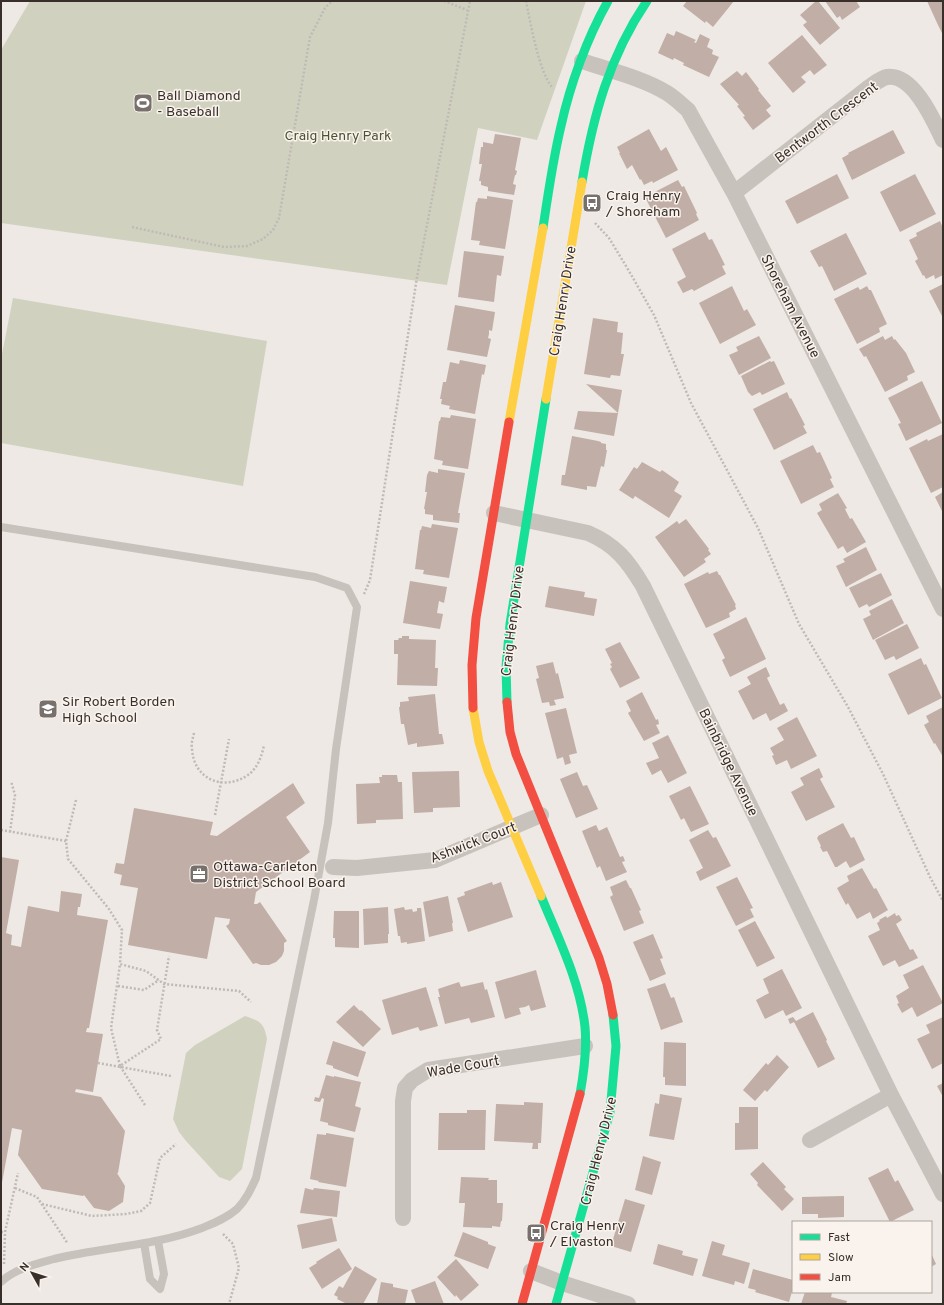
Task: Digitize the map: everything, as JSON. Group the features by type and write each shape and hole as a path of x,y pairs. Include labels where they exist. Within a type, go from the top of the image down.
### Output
{"street":[{"path":"522,1304 578,1105 582,1082 585,1027 575,981 512,828 490,779 482,756 476,734 472,705 471,664 476,618 558,138 563,114 582,61 608,1"},
{"name":"Craig Henry Drive","path":"556,1304 610,1112 616,1066 615,1026 607,984 600,958 516,754 509,732 505,685 507,637 594,122 598,104 611,71 638,13 647,1"},
{"name":"Shoreham Avenue","path":"582,61 635,78 666,92 688,110 734,193 943,609"},
{"name":"Bentworth Crescent","path":"734,193 868,88 886,77 897,78 908,84 928,110 943,140"},
{"name":"Bainbridge Avenue","path":"494,513 580,531 601,538 611,545 633,570 891,1095 943,1194"},
{"name":"Ashwick Court","path":"333,867 358,868 435,860 541,815"},
{"name":"Wade Court","path":"403,1218 403,1101 406,1088 412,1080 428,1070 585,1046"},
{"path":"810,1140 891,1095"},
{"path":"531,1271 562,1283 628,1304"}],"lane":[{"path":"1,527 315,577 347,588 357,607 336,749 328,823 314,900 256,1178 248,1196 237,1209 219,1221 184,1235 144,1244 75,1254 39,1263 22,1269 2,1283"},
{"path":"144,1244 150,1279 160,1289 164,1274 158,1241"}],"path":[{"path":"132,227 224,247 247,246 263,239 273,230 279,218 310,37 325,8 332,1"},
{"path":"444,1 468,10"},
{"path":"357,607 370,580 417,277 470,1"},
{"path":"526,1 540,58 548,82 557,90"},
{"path":"578,210 588,214 609,238 630,271 654,315 690,403 758,528 799,624 848,707 883,774 930,877 943,901"},
{"path":"194,733 192,748 196,766 205,776 215,782 235,782 249,775 262,755 264,746"},
{"path":"215,815 229,739"},
{"path":"10,832 15,795 11,781"},
{"path":"76,800 66,841 68,859 109,909 122,930 118,986 111,1028 120,1066 146,1105"},
{"path":"1,830 66,841"},
{"path":"120,1066 161,1039 157,1030 169,956"},
{"path":"120,964 146,971 164,984 239,991 251,1002"},
{"path":"118,986 144,990 159,980"},
{"path":"98,1063 171,1076"},
{"path":"42,1204 92,1216 126,1214 141,1211 150,1203 160,1158 176,1144"},
{"path":"2,1283 5,1232 18,1173"},
{"path":"15,1188 37,1197 75,1254"},
{"path":"223,1234 233,1244 239,1268 229,1304"}],"green space":[{"name":"Craig Henry Park","path":"30,1 586,1 537,140 478,128 447,285 1,223 1,50"},
{"path":"13,298 267,341 243,486 1,443 1,359"},
{"path":"245,1016 258,1021 263,1026 267,1039 242,1169 230,1181 219,1177 186,1141 179,1132 173,1119 186,1053 195,1045"}],"building":[{"path":"687,1 734,1 713,27 706,21 705,23 683,6"},
{"path":"816,1 818,1 840,28 820,45 803,25 807,22 800,15"},
{"path":"825,1 856,1 860,7 842,20 840,16 837,18"},
{"path":"927,1 943,1 943,35 938,25"},
{"path":"676,31 696,40 694,42 696,43 700,34 710,39 707,47 713,50 712,54 719,57 709,77 683,65 684,63 674,58 673,60 658,53 667,33 674,36"},
{"path":"802,35 827,65 814,75 810,70 801,77 806,82 793,93 768,63"},
{"path":"737,71 742,76 746,72 771,106 766,110 771,116 753,130 743,117 745,116 737,106 739,105 720,84"},
{"path":"649,129 661,151 666,147 678,170 653,183 652,181 644,185 632,165 627,169 617,147"},
{"path":"893,130 905,153 852,180 842,158 849,154 848,153"},
{"path":"495,134 521,138 515,170 517,171 513,184 516,185 514,195 488,191 488,187 481,185 481,181 479,181 482,164 479,164 481,147 483,147 483,142 493,144"},
{"path":"837,174 849,198 797,224 785,201"},
{"path":"915,174 936,214 900,232 880,192"},
{"path":"678,180 682,187 684,186 699,220 666,238 645,197"},
{"path":"487,196 513,200 505,249 479,245 480,241 471,240 476,202 478,198 487,199"},
{"path":"940,221 943,228 943,275 935,279 934,275 926,279 915,261 918,259 909,240 917,236 916,233"},
{"path":"705,232 709,240 712,239 725,265 722,266 726,274 694,291 692,289 683,293 677,282 686,277 672,249"},
{"path":"846,233 867,274 834,291 822,266 819,267 810,251"},
{"path":"464,251 504,256 501,276 497,275 494,302 458,297"},
{"path":"943,284 943,318 929,291"},
{"path":"732,286 744,311 747,309 756,325 720,344 699,303"},
{"path":"867,286 869,290 871,290 887,324 879,328 880,332 857,344 834,299 858,287 860,290"},
{"path":"455,305 495,312 492,331 489,330 488,338 491,339 487,357 447,350"},
{"path":"593,318 618,322 617,332 623,333 621,354 624,354 620,376 611,375 610,378 584,374"},
{"path":"759,336 771,358 739,375 729,355 738,351 736,347"},
{"path":"883,336 885,340 892,336 894,340 895,339 906,353 915,372 907,376 908,380 885,392 866,356 864,357 859,349"},
{"path":"460,360 486,365 484,375 482,374 475,414 449,409 450,406 441,404 442,399 440,399 443,382 446,382 450,362 459,364"},
{"path":"770,361 774,361 785,384 762,395 760,392 752,396 748,392 741,376"},
{"path":"922,381 942,423 906,441 898,424 901,423 888,398"},
{"path":"586,384 622,390 618,413"},
{"path":"787,392 805,425 803,426 807,433 774,450 753,409"},
{"path":"578,411 618,413 614,436 574,429"},
{"path":"451,415 476,419 468,469 442,465 443,461 434,459 439,421 441,417 450,418"},
{"path":"943,434 943,487 931,493 909,448 927,439 928,441"},
{"path":"572,436 606,444 607,450 604,467 601,466 596,487 587,486 587,490 561,485 562,475 565,475"},
{"path":"813,445 817,453 820,452 832,478 830,479 834,487 801,504 780,461"},
{"path":"642,462 660,472 662,470 679,482 674,491 682,496 669,518 635,496 633,499 619,490 634,467 637,469"},
{"path":"438,469 465,473 458,513 460,513 459,523 433,520 433,515 425,514 424,509 427,492 425,492 427,475 429,471 438,473"},
{"path":"943,492 943,513 935,497"},
{"path":"838,493 847,508 845,509 850,519 852,518 866,542 847,553 843,546 838,549 817,513 822,510 819,504"},
{"path":"686,519 709,549 708,550 711,554 704,559 706,562 684,577 655,537 677,521 679,524"},
{"path":"432,524 458,528 449,578 423,574 424,570 415,569 420,530 422,526 431,528"},
{"path":"866,547 877,570 846,587 836,566 845,562 843,559"},
{"path":"717,571 736,605 736,609 729,613 730,617 706,628 684,584 708,572 709,574"},
{"path":"881,573 892,595 869,607 867,604 859,608 849,588"},
{"path":"410,581 447,587 444,603 439,601 437,613 443,614 440,629 403,623"},
{"path":"549,586 585,592 584,597 597,599 594,616 545,607"},
{"path":"892,599 904,623 873,640 863,619 871,615 869,611"},
{"path":"746,617 766,659 730,677 722,660 725,658 713,634"},
{"path":"907,624 919,648 896,660 894,656 885,660 875,640"},
{"path":"402,636 409,636 409,639 436,640 435,668 438,668 437,686 397,685 398,654 394,654 394,640 402,638"},
{"path":"620,642 640,678 620,688 610,669 612,667 610,664 612,663 605,649"},
{"path":"921,658 924,665 926,664 942,698 908,715 888,674"},
{"path":"553,662 556,674 558,673 564,698 554,700 556,705 550,706 549,702 542,703 536,679 539,678 536,666"},
{"path":"766,667 770,676 767,678 780,705 784,703 788,711 770,721 766,713 753,720 738,691 751,684 747,677"},
{"path":"642,692 656,720 658,719 659,724 656,725 660,733 644,741 628,713 631,711 626,701"},
{"path":"435,694 439,734 442,734 444,744 417,747 417,743 408,745 404,724 401,724 399,707 400,702 409,701 408,697"},
{"path":"943,707 943,757 924,725 929,722 926,716"},
{"path":"566,708 577,753 569,755 571,763 565,765 563,757 557,759 545,713"},
{"path":"797,717 817,756 791,769 787,760 776,765 772,756 774,755 770,748 784,740 777,728"},
{"path":"668,735 687,773 668,783 661,770 652,775 646,763 659,758 652,743"},
{"path":"819,768 823,777 820,779 835,807 806,821 791,792 804,785 800,778"},
{"path":"459,771 460,807 433,808 433,812 414,813 412,772"},
{"path":"577,772 583,786 587,785 598,809 576,818 560,779"},
{"path":"382,775 397,775 398,782 402,782 403,819 376,820 376,823 357,824 356,784 380,783 379,777 382,777"},
{"name":"Ottawa-Carleton District School Board","path":"293,783 305,803 286,817 310,852 256,892 254,904 260,902 287,941 284,943 284,951 282,956 276,962 269,965 253,964 226,926 229,924 230,919 215,917 207,959 128,945 138,888 120,885 122,875 114,873 116,863 124,864 134,808 213,822 210,835 217,836"},
{"path":"690,786 709,824 691,832 684,818 681,820 669,796"},
{"path":"843,823 851,838 854,837 865,860 850,868 846,861 835,867 827,851 823,852 817,838 818,836"},
{"path":"596,825 599,831 607,827 620,857 623,856 625,861 622,862 627,872 606,881 600,866 597,868 582,831"},
{"path":"708,830 713,838 716,837 731,866 700,881 696,872 703,868 689,840"},
{"path":"1,857 19,860 6,933 12,935 11,945 21,947 28,906 59,912 61,891 82,894 77,915 108,920 89,1028 87,1028 86,1032 103,1034 93,1092 76,1089 75,1092 101,1097 125,1131 117,1173 125,1186 123,1202 109,1211 94,1208 84,1195 42,1189 18,1155 22,1130 12,1128 1,1188"},
{"path":"862,868 874,889 876,888 888,910 873,919 870,912 857,919 848,903 846,905 837,888 849,881 847,876"},
{"path":"737,877 753,908 750,909 754,917 736,926 716,887"},
{"path":"626,880 641,910 639,911 644,923 624,931 610,897 613,895 610,887"},
{"path":"492,882 493,885 501,882 513,917 468,932 457,898 465,895 464,892"},
{"path":"448,896 453,931 429,937 423,902"},
{"path":"388,907 388,943 364,945 363,909"},
{"path":"404,907 405,910 412,909 413,912 417,911 417,908 421,908 425,941 407,944 407,942 401,943 400,936 398,936 394,909"},
{"path":"334,911 359,911 359,948 335,947 335,938 333,938"},
{"path":"895,913 896,916 899,915 902,920 896,924 910,950 913,949 918,958 899,967 895,960 883,966 868,936 880,930 877,923 880,921 879,920 886,916 887,918"},
{"path":"755,921 775,958 757,967 738,930"},
{"path":"653,934 663,958 660,959 666,974 650,981 633,942"},
{"path":"923,965 943,1003 917,1017 912,1007 902,1013 897,1004 899,1003 896,996 909,988 903,975"},
{"path":"782,969 802,1008 786,1016 783,1010 765,1019 756,1000 769,993 763,979"},
{"path":"536,970 546,1007 531,1011 529,1005 519,1008 521,1014 505,1019 495,982"},
{"path":"459,982 461,987 483,982 485,990 487,989 495,1017 471,1023 469,1018 445,1024 438,997 440,997 438,989"},
{"path":"665,983 671,998 674,997 683,1022 661,1030 647,989"},
{"path":"426,987 438,1026 420,1031 418,1027 392,1035 382,1000"},
{"path":"354,1005 381,1029 363,1047 336,1022"},
{"path":"813,1012 835,1059 818,1068 794,1022 790,1024 788,1019 793,1017 796,1021"},
{"path":"943,1017 943,1063 932,1069 917,1039 930,1033 926,1025"},
{"path":"333,1041 366,1052 358,1077 326,1064"},
{"path":"664,1042 686,1043 686,1086 665,1085 665,1077 663,1077"},
{"path":"777,1055 789,1067 767,1092 765,1090 755,1101 743,1090 766,1063 768,1065"},
{"path":"326,1075 361,1082 355,1106 361,1108 355,1132 328,1125 328,1123 320,1121 324,1099 322,1098 320,1102 314,1101 315,1097 319,1098"},
{"path":"943,1083 943,1097 937,1086"},
{"path":"660,1094 682,1098 674,1140 649,1136 655,1103 659,1104"},
{"path":"524,1102 543,1103 541,1143 538,1143 538,1149 532,1149 533,1143 494,1141 496,1104 524,1105"},
{"path":"739,1107 758,1107 758,1149 735,1150 735,1123 739,1123"},
{"path":"467,1110 486,1110 485,1150 438,1150 439,1113 467,1113"},
{"path":"326,1133 354,1138 346,1187 310,1179 317,1134 326,1135"},
{"path":"643,1156 661,1162 652,1195 635,1190"},
{"path":"763,1162 786,1187 784,1189 794,1199 782,1211 757,1185 758,1183 750,1174"},
{"path":"888,1168 895,1182 898,1180 914,1210 890,1221 868,1178"},
{"path":"461,1177 489,1178 488,1180 497,1180 497,1203 503,1203 502,1221 500,1227 463,1227 465,1203 459,1203"},
{"path":"305,1188 313,1190 314,1188 340,1191 337,1217 300,1213"},
{"path":"844,1196 844,1217 818,1218 818,1214 802,1214 802,1197"},
{"path":"625,1199 645,1205 631,1252 611,1246"},
{"path":"332,1218 337,1241 302,1249 297,1225"},
{"path":"463,1232 488,1242 488,1244 496,1247 488,1269 454,1256"},
{"path":"712,1241 725,1245 722,1255 750,1263 744,1284 735,1281 734,1285 702,1276"},
{"path":"658,1244 683,1251 682,1255 698,1259 693,1276 653,1264"},
{"path":"339,1248 352,1269 322,1289 309,1268"},
{"path":"932,1255 936,1264 932,1266"},
{"path":"456,1259 479,1285 461,1301 456,1295 455,1297 437,1277"},
{"path":"355,1266 377,1279 363,1304 347,1304 337,1299 338,1297 334,1295 339,1286 343,1288"},
{"path":"753,1269 792,1280 792,1292 789,1302 755,1292 756,1290 748,1288"},
{"path":"435,1281 444,1304 416,1304 411,1290"},
{"path":"381,1282 393,1284 393,1287 408,1290 405,1304 377,1304"},
{"path":"805,1293 832,1293 831,1297 847,1301 846,1304 801,1304"}],"traffic: fast":[{"path":"543,228 556,151 569,94 586,46 608,1"},
{"path":"582,182 591,134 604,88 622,44 647,1"},
{"path":"507,702 506,667 510,624 546,399"},
{"path":"541,896 568,960 582,1010 586,1044 580,1094"},
{"path":"556,1304 610,1112 616,1046 613,1015"}],"traffic: slow":[{"path":"546,399 582,182"},
{"path":"509,422 543,228"},
{"path":"473,708 479,742 488,771 541,896"}],"traffic: jam":[{"path":"473,708 472,665 476,618 509,422"},
{"path":"507,702 510,732 516,754 599,958 607,984 613,1015"},
{"path":"522,1304 580,1094"}],"place":[{"name":"Ball Diamond - Baseball","path":"143,103"},
{"name":"Craig Henry / Shoreham","path":"592,203"},
{"name":"Sir Robert Borden High School","path":"48,709"},
{"name":"Ottawa-Carleton District School Board","path":"199,874"},
{"name":"Craig Henry / Elvaston","path":"536,1233"}]}
